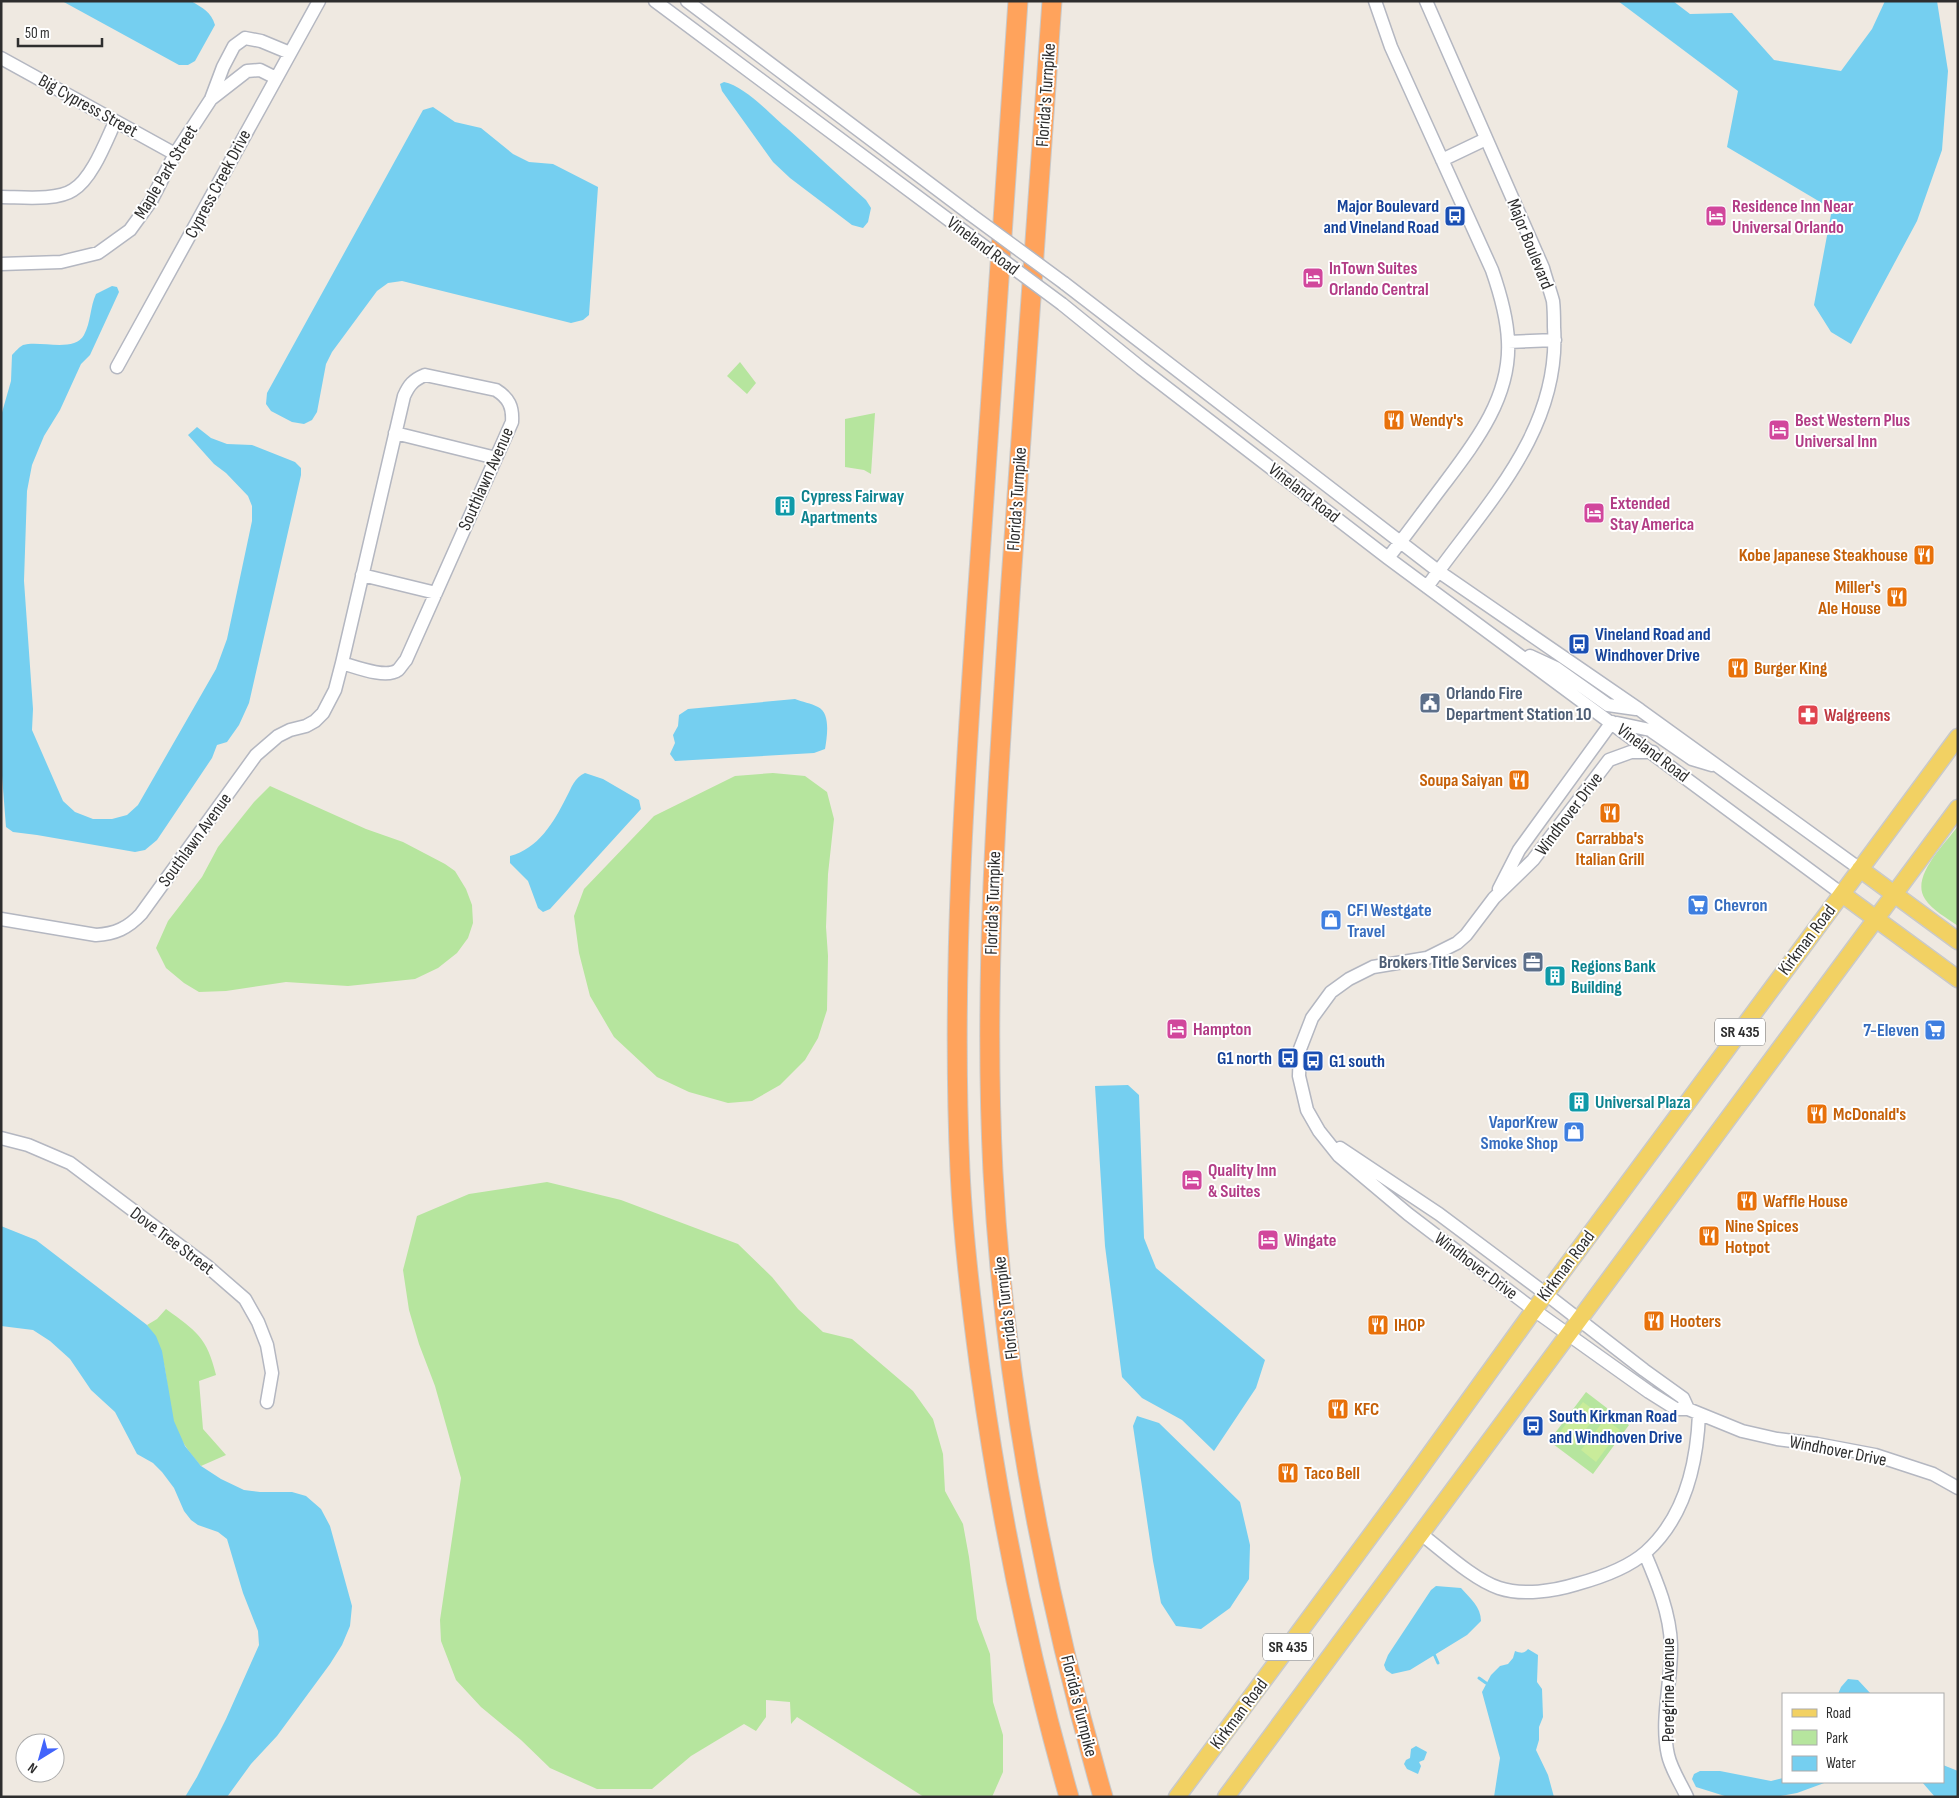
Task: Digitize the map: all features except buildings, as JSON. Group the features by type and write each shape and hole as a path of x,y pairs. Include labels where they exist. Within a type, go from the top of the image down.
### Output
{"highway":[{"name":"Florida's Turnpike","path":"1018,1 965,772 959,894 957,1032 960,1172 969,1291 986,1415 1007,1543 1034,1664 1069,1797"},
{"name":"Florida's Turnpike","path":"1052,1 998,764 992,895 993,1171 1002,1288 1019,1410 1040,1537 1066,1657 1103,1797"}],"main road":[{"name":"Kirkman Road","path":"1177,1797 1958,737"},
{"name":"SR 435","path":"1226,1797 1958,808"},
{"name":"Vineland Road","path":"1860,869 1958,941"},
{"name":"Vineland Road","path":"1842,894 1958,979"}],"street":[{"name":"Cypress Creek Drive","path":"118,367 318,1"},
{"name":"Vineland Road","path":"655,1 669,5 1062,304 1141,368 1426,587 1612,722 1842,894"},
{"name":"Vineland Road","path":"687,1 1064,283 1400,543 1640,710 1860,869"},
{"path":"1375,1 1392,47 1492,270 1503,304 1508,342 1506,373 1495,406 1479,437 1388,558"},
{"name":"Major Boulevard","path":"1426,1 1543,268 1553,302 1555,340 1552,377 1543,413 1530,440 1510,474 1426,587"},
{"name":"Maple Park Street","path":"1,264 61,262 98,253 130,230 151,201 175,154 211,98 234,46 245,38 260,41 290,53"},
{"path":"228,57 232,63 247,71 260,70 276,78"},
{"name":"Big Cypress Street","path":"1,58 175,154"},
{"name":"Maple Park Street","path":"211,98 247,71"},
{"path":"1,197 53,196 73,190 88,175 115,122"},
{"path":"1442,160 1486,139"},
{"path":"1508,342 1555,340"},
{"name":"Southlawn Avenue","path":"1,919 96,935 121,930 133,923 256,755 278,736 315,721 323,713 335,690 395,433 409,385 424,375 496,390 504,395 510,403 513,413 512,422 406,660 398,670 390,673 380,673 342,663"},
{"path":"395,433 496,458"},
{"path":"362,575 436,593"},
{"path":"1499,640 1556,668 1608,705 1640,710"},
{"path":"1612,722 1650,730 1692,759 1720,767"},
{"name":"Windhover Drive","path":"1494,898 1519,850 1612,722"},
{"name":"Windhover Drive","path":"1652,752 1631,752 1609,760 1534,860 1494,898 1466,935 1453,946 1428,958 1383,964 1361,972 1340,984 1317,1008 1302,1039 1299,1076 1307,1110 1318,1131 1351,1167 1408,1214 1534,1310 1676,1409 1694,1412 1742,1431 1776,1439 1817,1444 1875,1455 1933,1474 1958,1488"},
{"path":"1519,850 1534,860"},
{"name":"Dove Tree Street","path":"1,1138 28,1145 70,1164 207,1266 245,1299 258,1322 267,1345 272,1373 267,1402"},
{"name":"Windhover Drive","path":"1325,1138 1419,1201 1546,1294 1683,1398 1694,1412"},
{"path":"1408,1214 1419,1201"},
{"path":"1421,1534 1489,1584 1499,1588 1526,1592 1566,1588 1605,1576 1645,1554 1673,1519 1684,1495 1695,1449 1694,1412"},
{"name":"Peregrine Avenue","path":"1645,1554 1656,1579 1666,1614 1671,1644 1666,1698 1668,1756 1687,1797"}],"green space":[{"path":"740,362 756,383 747,394 727,376"},
{"path":"875,413 871,474 864,470 845,467 845,419"},
{"path":"773,773 805,776 827,792 834,819 828,874 826,927 828,956 827,1010 818,1038 805,1060 780,1085 752,1101 728,1103 689,1092 657,1077 614,1037 590,996 579,953 574,916 584,889 654,816 735,776"},
{"path":"270,786 366,829 403,842 455,871 466,889 472,905 473,923 468,938 457,953 438,968 415,979 348,986 286,982 226,991 199,992 184,983 166,968 156,948 168,921 202,877 218,847 254,802"},
{"path":"1958,826 1958,926 1940,914 1925,899 1922,881 1931,861"},
{"path":"547,1182 621,1200 738,1244 772,1277 798,1309 823,1332 852,1339 913,1391 933,1419 943,1454 945,1491 963,1524 977,1619 990,1654 993,1702 1003,1735 1003,1772 992,1797 924,1797 797,1717 791,1724 790,1702 766,1700 766,1717 756,1731 744,1724 691,1756 652,1789 597,1789 550,1768 521,1740 481,1707 456,1680 441,1641 440,1620 461,1478 435,1386 419,1344 409,1310 403,1270 417,1216 469,1194"},
{"path":"166,1309 199,1336 209,1352 216,1375 199,1381 203,1429 226,1455 201,1466 184,1444 175,1427 170,1408 163,1359 154,1336 147,1325 157,1319"},
{"path":"1586,1392 1629,1425 1593,1474 1549,1441"},
{"path":"1583,1402 1598,1413 1574,1445 1559,1433"},
{"path":"1605,1419 1620,1430 1596,1462 1581,1450"}],"water":[{"path":"62,1 191,1 209,14 215,25 195,61 188,65 179,65"},
{"path":"1618,1 1673,1 1690,14 1732,13 1774,60 1841,71 1872,29 1885,1 1937,1 1948,71 1942,150 1917,221 1851,344 1831,332 1814,305 1832,209 1727,147 1738,91"},
{"path":"724,82 741,89 758,102 866,200 871,208 868,222 863,228 852,225 790,178 773,162 722,91 720,84"},
{"path":"433,107 455,122 481,128 513,154 529,162 553,164 598,187 589,315 583,320 571,323 402,281 388,283 377,291 332,352 326,364 317,412 312,420 304,424 292,422 271,411 266,404 267,393 423,110"},
{"path":"112,286 117,287 119,292 90,355 81,364 60,410 44,436 32,465 27,491 24,581 33,709 32,730 63,801 75,812 93,819 112,819 127,815 138,805 216,669 227,639 252,521 252,506 248,496 226,473 214,464 188,435 197,427 211,438 227,444 252,445 295,462 301,468 301,475 249,703 239,725 227,742 217,745 212,758 157,840 145,850 135,852 13,832 6,827 1,763 1,416 11,381 12,355 23,345 65,345 79,340 86,330 96,294"},
{"path":"795,699 818,707 825,714 827,738 825,749 814,753 675,761 670,754 675,743 673,735 678,726 679,715 688,709"},
{"path":"585,773 603,779 639,800 641,809 550,909 543,912 538,908 528,881 510,863 510,856 537,841 556,816 578,777"},
{"path":"1128,1085 1139,1095 1144,1238 1156,1268 1265,1360 1256,1388 1214,1451 1182,1420 1142,1398 1122,1377 1105,1246 1095,1086"},
{"path":"1,1226 36,1240 147,1325 156,1336 162,1351 174,1421 185,1446 201,1466 221,1479 244,1490 292,1492 306,1496 321,1509 330,1526 352,1606 350,1626 342,1645 330,1664 277,1736 251,1764 227,1797 185,1797 226,1719 259,1645 258,1631 243,1593 227,1539 218,1532 198,1525 191,1520 184,1511 174,1488 162,1472 153,1463 137,1454 115,1412 91,1390 70,1359 50,1341 33,1330 1,1326"},
{"path":"1137,1416 1159,1423 1240,1502 1250,1545 1249,1579 1230,1608 1201,1629 1176,1626 1161,1603 1133,1426"},
{"path":"1436,1586 1461,1588 1477,1607 1481,1621 1467,1635 1410,1670 1392,1674 1386,1670 1384,1665 1388,1655 1431,1590"},
{"path":"1528,1649 1538,1655 1537,1682 1542,1689 1543,1717 1539,1727 1539,1740 1536,1750 1548,1775 1554,1797 1494,1797 1500,1758 1482,1692 1491,1675 1500,1666 1508,1664 1513,1658 1515,1651 1522,1653"},
{"path":"1848,1679 1858,1680 1870,1693 1838,1693"},
{"path":"1416,1746 1427,1752 1424,1760 1419,1762 1421,1766 1418,1774 1407,1769 1404,1764 1410,1758 1411,1749"},
{"path":"1944,1765 1958,1771 1958,1797 1935,1797 1923,1783 1944,1783"},
{"path":"1700,1771 1720,1771 1771,1781 1782,1778 1782,1783 1824,1783 1797,1793 1776,1797 1728,1797 1696,1787 1692,1779 1694,1774"}],"waterway":[{"path":"1434,1654 1438,1663"},
{"path":"1479,1678 1486,1683"}],"place":[{"name":"Major Boulevard and Vineland Road","path":"1455,216"},
{"name":"Residence Inn Near Universal Orlando","path":"1716,216"},
{"name":"InTown Suites Orlando Central","path":"1313,278"},
{"name":"Wendy's","path":"1394,420"},
{"name":"Best Western Plus Universal Inn","path":"1779,430"},
{"name":"Cypress Fairway Apartments","path":"785,506"},
{"name":"Extended Stay America","path":"1594,513"},
{"name":"Kobe Japanese Steakhouse","path":"1924,555"},
{"name":"Miller's Ale House","path":"1897,597"},
{"name":"Vineland Road and Windhover Drive","path":"1579,644"},
{"name":"Burger King","path":"1738,668"},
{"name":"Orlando Fire Department Station 10","path":"1430,703"},
{"name":"Walgreens","path":"1808,715"},
{"name":"Soupa Saiyan","path":"1519,780"},
{"name":"Carrabba's Italian Grill","path":"1610,813"},
{"name":"Chevron","path":"1698,905"},
{"name":"CFI Westgate Travel","path":"1331,920"},
{"name":"Brokers Title Services","path":"1533,962"},
{"name":"Regions Bank Building","path":"1555,976"},
{"name":"Hampton","path":"1177,1029"},
{"name":"7-Eleven","path":"1935,1030"},
{"name":"G1 north","path":"1288,1058"},
{"name":"G1 south","path":"1313,1061"},
{"name":"Universal Plaza","path":"1579,1102"},
{"name":"McDonald's","path":"1817,1114"},
{"name":"VaporKrew Smoke Shop","path":"1574,1132"},
{"name":"Quality Inn & Suites","path":"1192,1180"},
{"name":"Waffle House","path":"1747,1201"},
{"name":"Nine Spices Hotpot","path":"1709,1236"},
{"name":"Wingate","path":"1268,1240"},
{"name":"Hooters","path":"1654,1321"},
{"name":"IHOP","path":"1378,1325"},
{"name":"KFC","path":"1338,1409"},
{"name":"South Kirkman Road and Windhoven Drive","path":"1533,1426"},
{"name":"Taco Bell","path":"1288,1473"}]}
